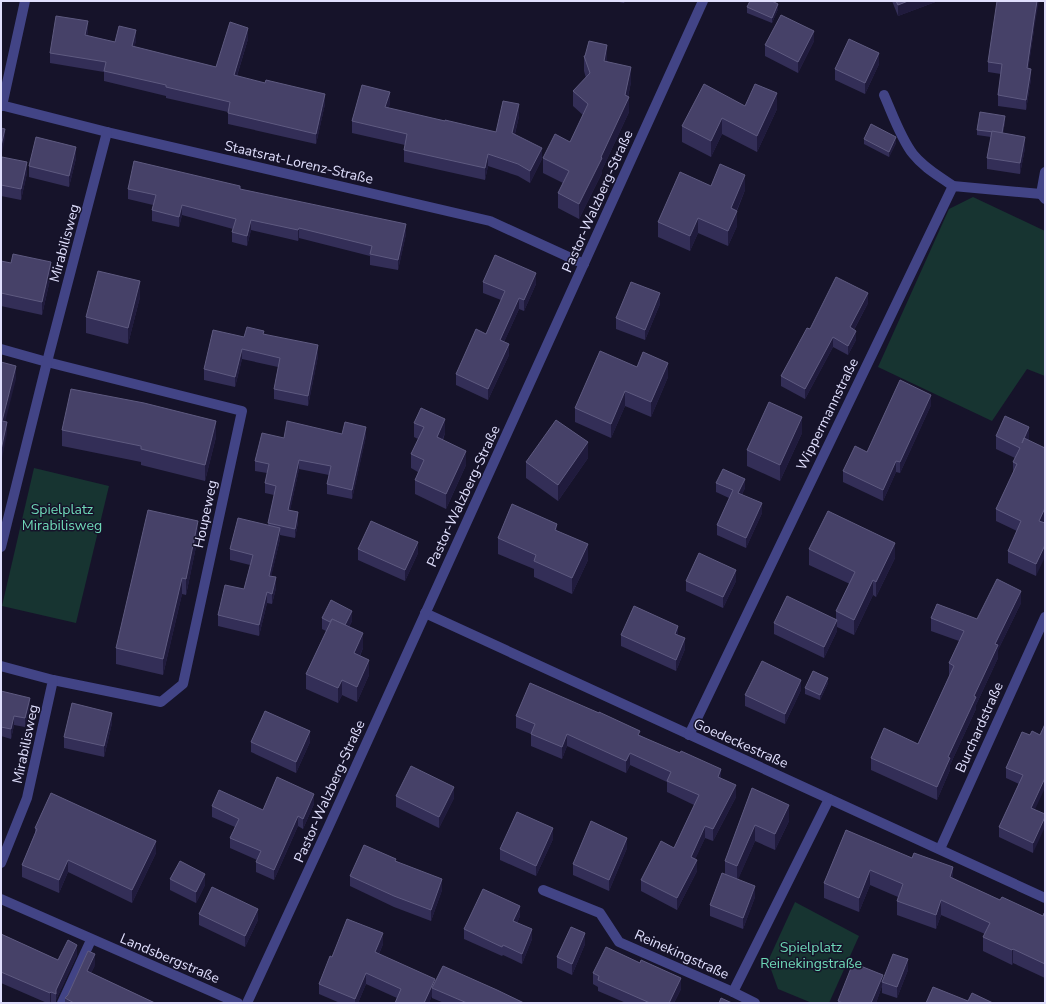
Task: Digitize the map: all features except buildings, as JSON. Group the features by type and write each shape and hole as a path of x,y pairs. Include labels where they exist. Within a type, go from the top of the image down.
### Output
{"street":[{"path":"2,105 25,1"},
{"name":"Pastor-Walzberg-Straße","path":"247,1003 704,1"},
{"path":"884,95 913,154 929,170 953,186 1043,196 1045,172"},
{"name":"Staatsrat-Lorenz-Straße","path":"2,105 108,132 490,221 584,264"},
{"name":"Mirabilisweg","path":"1,548 47,362 108,132"},
{"name":"Wippermannstraße","path":"689,735 953,186"},
{"path":"1,348 47,362"},
{"name":"Houpeweg","path":"47,362 242,411 183,684 161,702 53,680"},
{"name":"Goedeckestraße","path":"425,613 1045,898"},
{"name":"Burchardstraße","path":"940,849 1045,617"},
{"path":"1,666 53,680"},
{"name":"Mirabilisweg","path":"1,863 27,798 53,680"},
{"name":"Reinekingstraße","path":"733,992 829,799"},
{"name":"Reinekingstraße","path":"543,890 600,913 619,942 755,1003"},
{"name":"Landsbergstraße","path":"1,899 91,940 238,1003"},
{"path":"62,1003 91,940"}],"green space":[{"path":"973,197 1045,231 1045,376 1027,369 992,421 878,367 949,209"},
{"name":"Spielplatz Mirabilisweg","path":"34,468 109,486 76,623 2,606"},
{"name":"Spielplatz Reinekingstraße","path":"795,902 859,936 829,1003 812,1003 778,989 768,961"}]}
